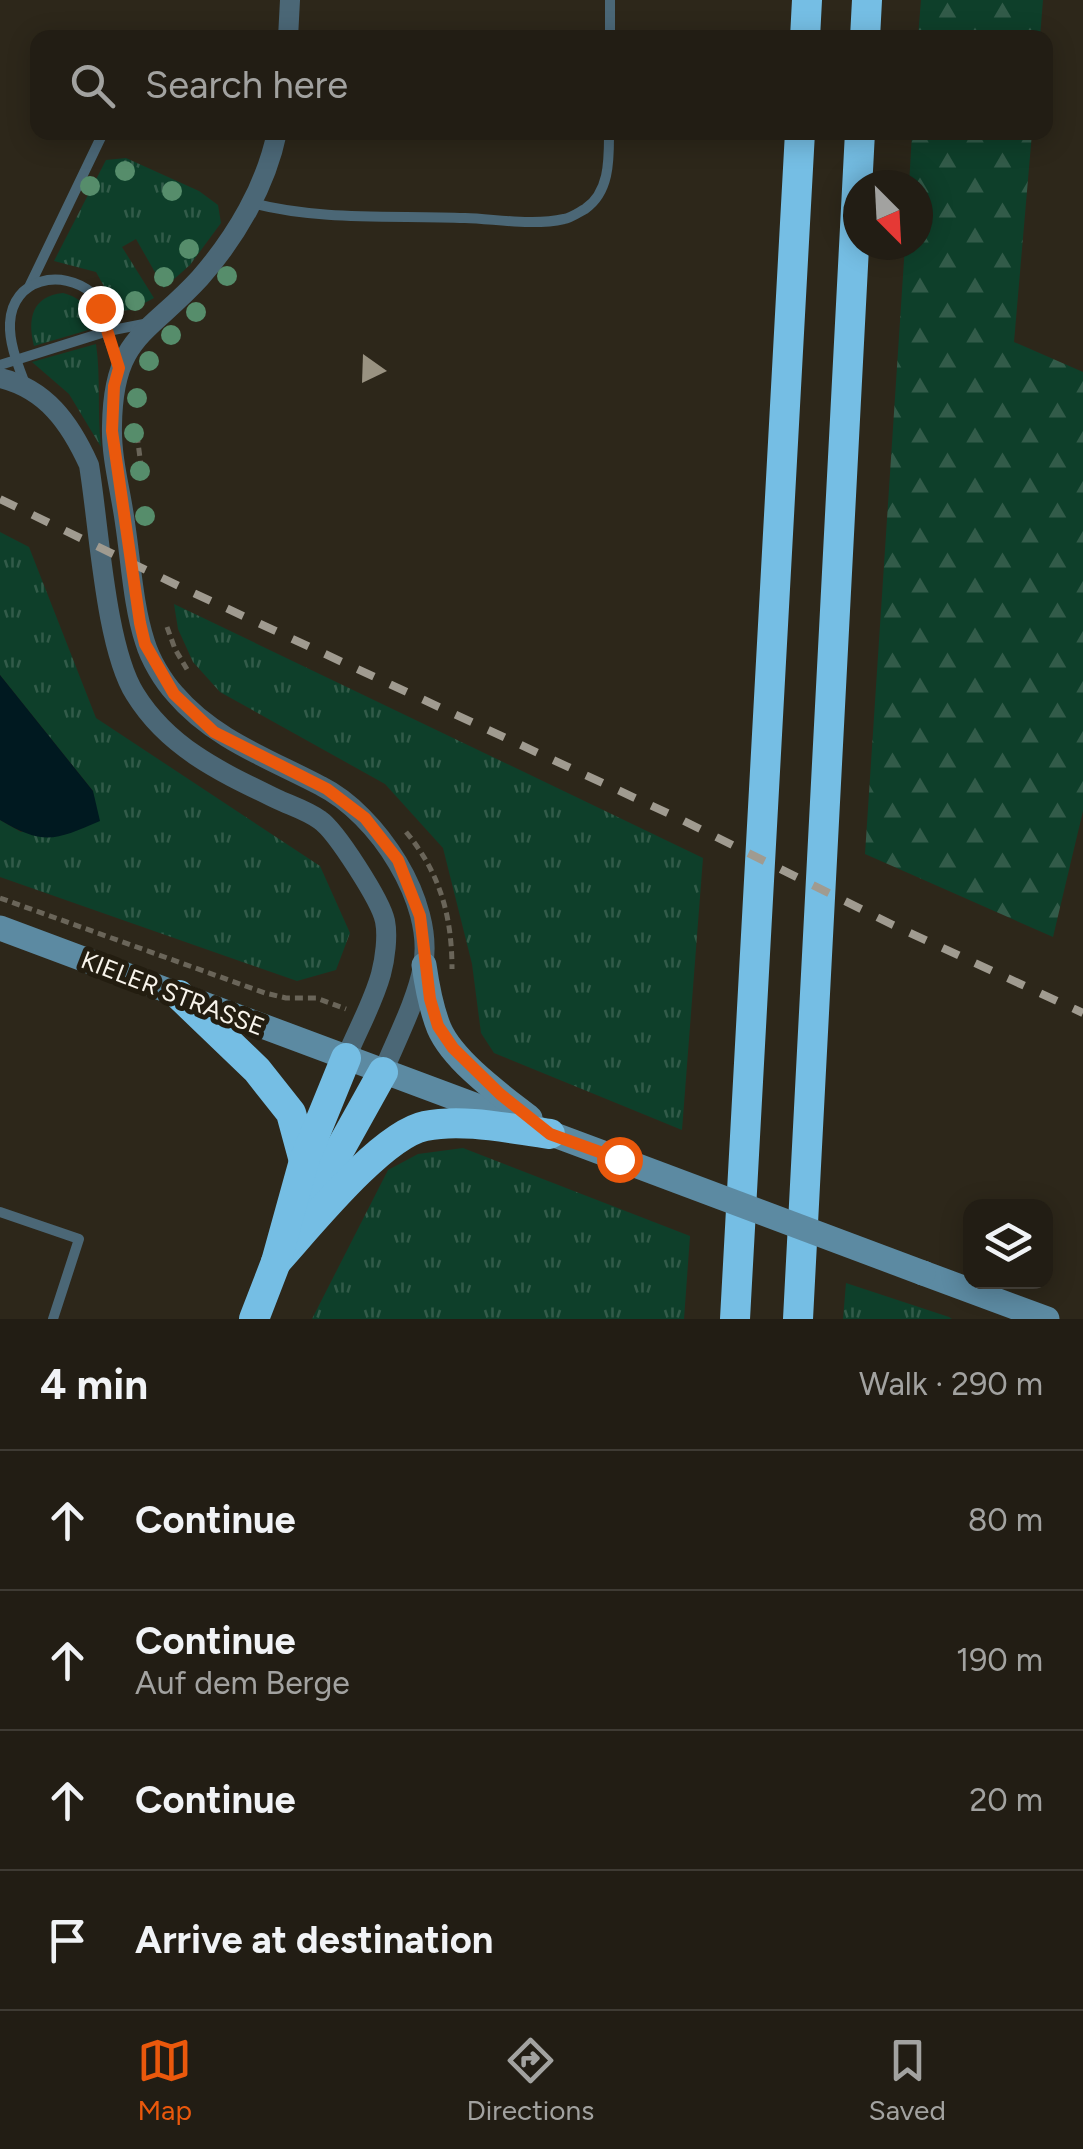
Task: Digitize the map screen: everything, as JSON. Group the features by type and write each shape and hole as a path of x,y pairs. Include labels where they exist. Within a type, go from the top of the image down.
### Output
{"highway":[{"path":"805,30 807,0"},
{"path":"865,30 867,0"},
{"path":"735,1319 800,140"},
{"path":"798,1319 860,140"},
{"path":"178,995 257,1070 290,1112 304,1161"},
{"path":"254,1319 276,1262 304,1161 346,1058"},
{"path":"276,1262 383,1072"},
{"path":"276,1262 355,1176 392,1144 423,1126 467,1124 550,1134"}],"main road":[{"name":"KIELER STRASSE","path":"0,928 1046,1319"},
{"path":"424,965 442,1034 471,1067 550,1134"}],"street":[{"path":"288,30 290,0"},
{"path":"276,140 252,203 226,247 198,280 150,322 119,368 112,431 145,644 174,694 214,732 327,789 365,818 398,860 420,916 424,965 383,1072"},
{"path":"0,378 25,384 58,413 77,439 88,465 114,636 133,692 179,746 204,764 322,821 365,880 385,920 385,943 381,974 346,1058"}],"lane":[{"path":"610,0 610,30"},
{"path":"0,316 29,287 101,140"},
{"path":"252,203 276,210 347,214 566,219 588,207 598,196 609,167 609,140"},
{"path":"29,287 44,279 60,278 92,293 119,368"},
{"path":"12,308 11,334 25,384"},
{"path":"0,365 150,322"},
{"path":"0,1212 79,1239 53,1319"}],"path":[{"path":"135,423 142,477"},
{"path":"164,619 174,649 191,675"},
{"path":"406,831 428,858 452,929 452,974"},
{"path":"0,898 265,993 316,998 364,1016"}],"green space":[{"path":"921,0 1043,0 1041,30 919,30"},
{"path":"912,140 1031,140 1014,342 1083,372 1083,811 1053,937 865,854 904,260 933,260 933,170 910,170"},
{"path":"126,158 199,191 218,205 221,223 190,265 164,288 136,239 122,247 154,298 131,310 118,311 96,272 54,261 106,160"},
{"path":"63,293 84,305 95,328 34,346 34,310 44,299"},
{"path":"96,344 101,447 69,394 32,362"},
{"path":"0,532 29,547 96,718 320,866 350,933 336,970 297,981 0,877 0,820 21,832 93,791 0,675"},
{"path":"174,604 703,858 682,1130 494,1053 481,1033 472,964 443,848 385,784 220,692 193,662 178,629"},
{"path":"463,1148 690,1236 684,1319 312,1319 388,1170 418,1154"},
{"path":"846,1283 949,1317 952,1319 843,1319"}],"water":[{"path":"0,675 93,791 100,821 61,836 39,837 0,820"}],"building":[{"path":"363,354 387,371 362,383"}],"railway":[{"path":"0,499 1083,1013"}],"route":[{"path":"100,308 119,368 112,431 140,623 145,644 174,694 214,732 327,789 365,818 398,860 420,916 430,999 442,1034 500,1094 550,1134 619,1159"}]}
